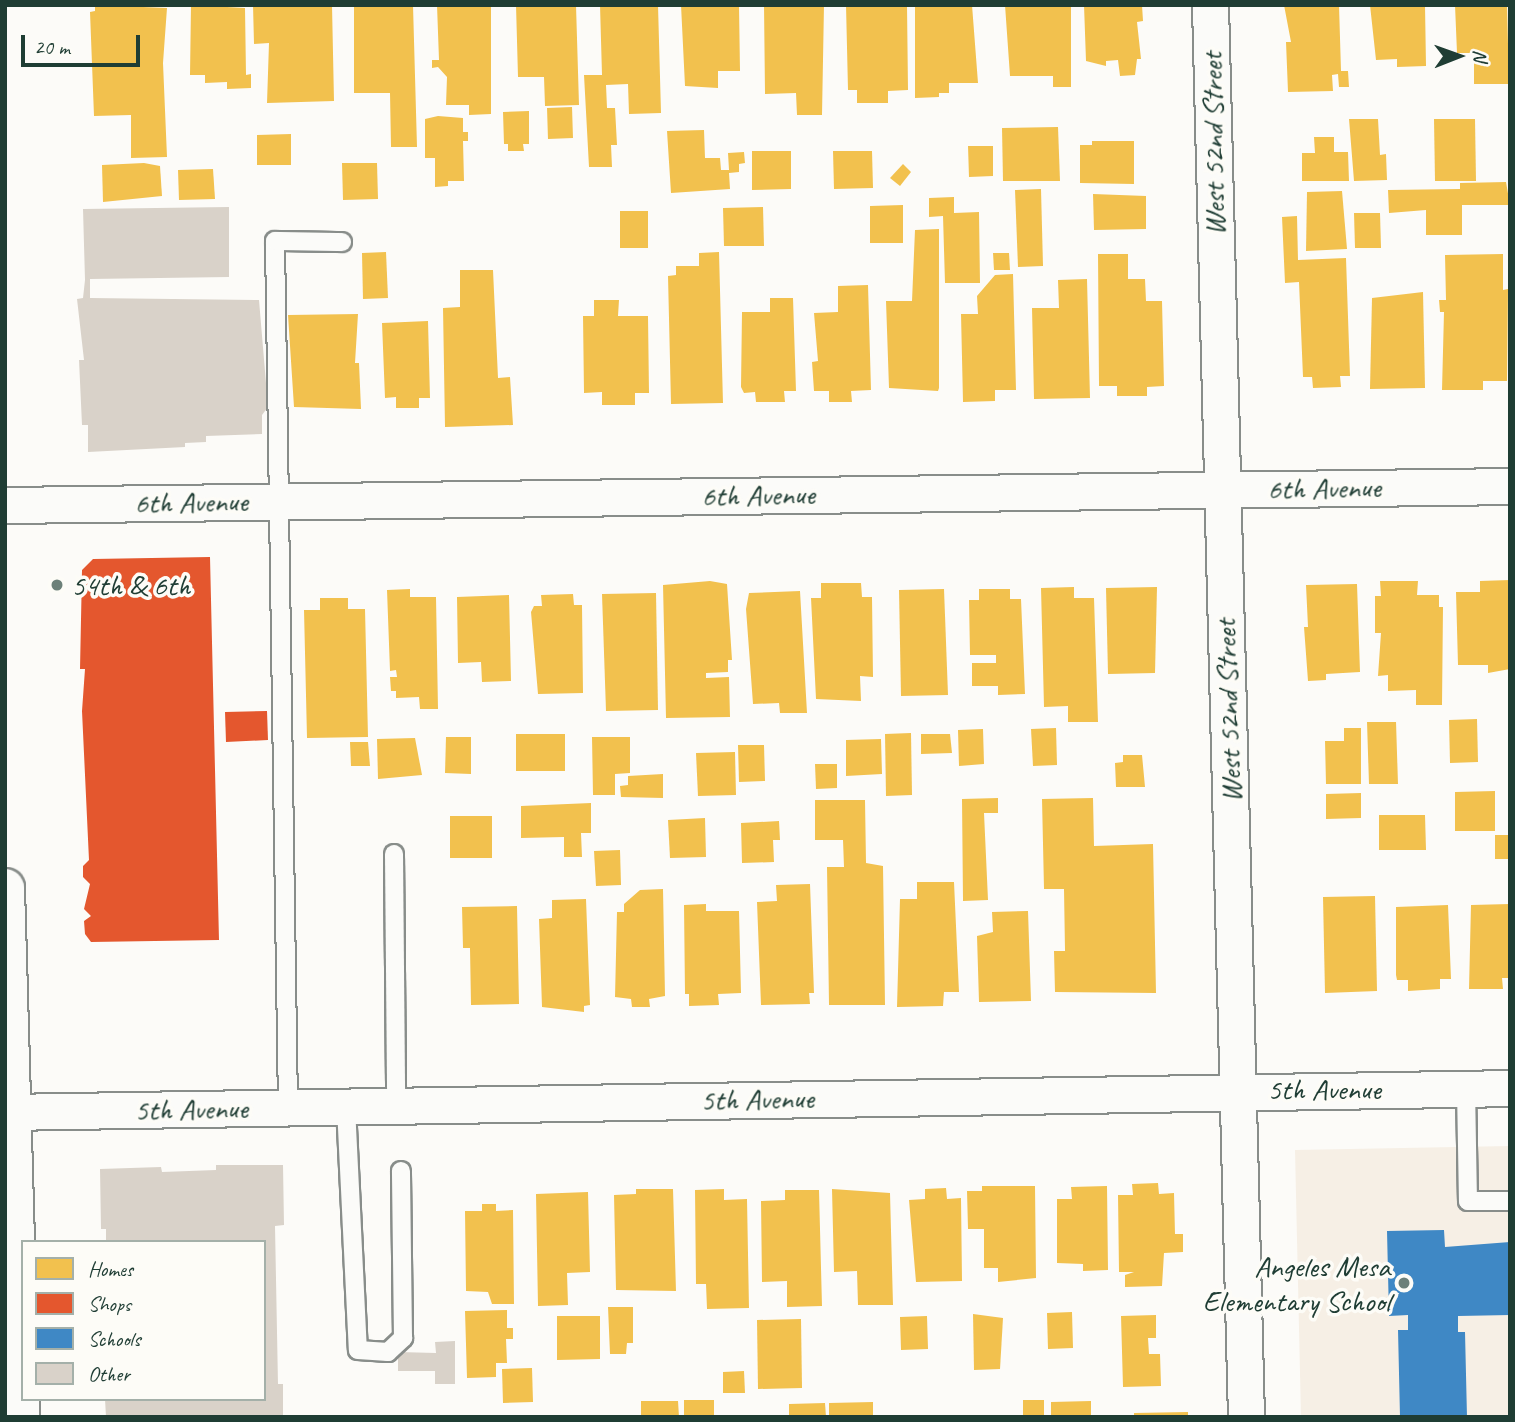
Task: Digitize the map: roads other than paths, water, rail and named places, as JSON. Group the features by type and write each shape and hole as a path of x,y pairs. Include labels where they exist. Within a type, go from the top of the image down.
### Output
{"street":[{"name":"West 52nd Street","path":"1210,5 1246,1417"},
{"name":"6th Avenue","path":"5,505 1510,486"},
{"path":"5,888 8,1112 19,1417"},
{"name":"5th Avenue","path":"8,1112 1238,1090 1510,1088"}],"lane":[{"path":"288,1107 275,241 342,242"},
{"path":"394,854 396,1107"},
{"path":"1466,1088 1468,1202 1510,1201"},
{"path":"346,1107 358,1350 388,1352 403,1338 401,1171"}],"place":[{"name":"54th & 6th","path":"57,585"},
{"name":"Angeles Mesa Elementary School","path":"1404,1283"}]}
